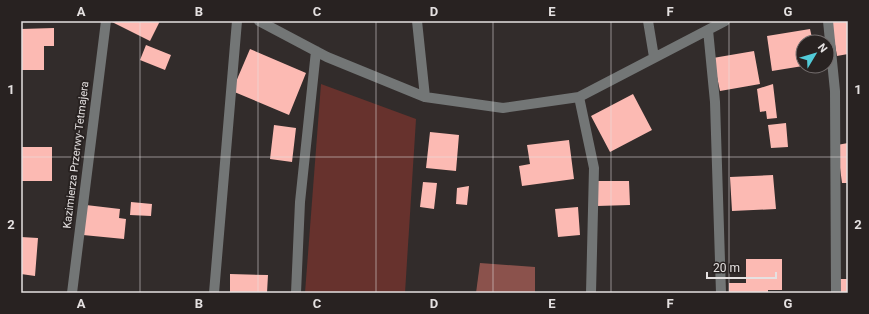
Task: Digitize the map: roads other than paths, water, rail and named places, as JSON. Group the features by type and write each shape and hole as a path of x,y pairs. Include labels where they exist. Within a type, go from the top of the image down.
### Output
{"street":[{"name":"Kazimierza Przerwy-Tetmajera","path":"72,293 106,21"},
{"path":"214,293 237,21"},
{"path":"259,21 316,51 425,98 504,108 579,97 597,89 654,57 725,21"},
{"path":"417,21 425,98"},
{"path":"648,21 654,57"},
{"path":"828,21 835,91 836,293"},
{"path":"708,30 715,102 721,293"},
{"path":"296,293 300,202 316,51"},
{"path":"579,97 594,168 591,293"}]}
